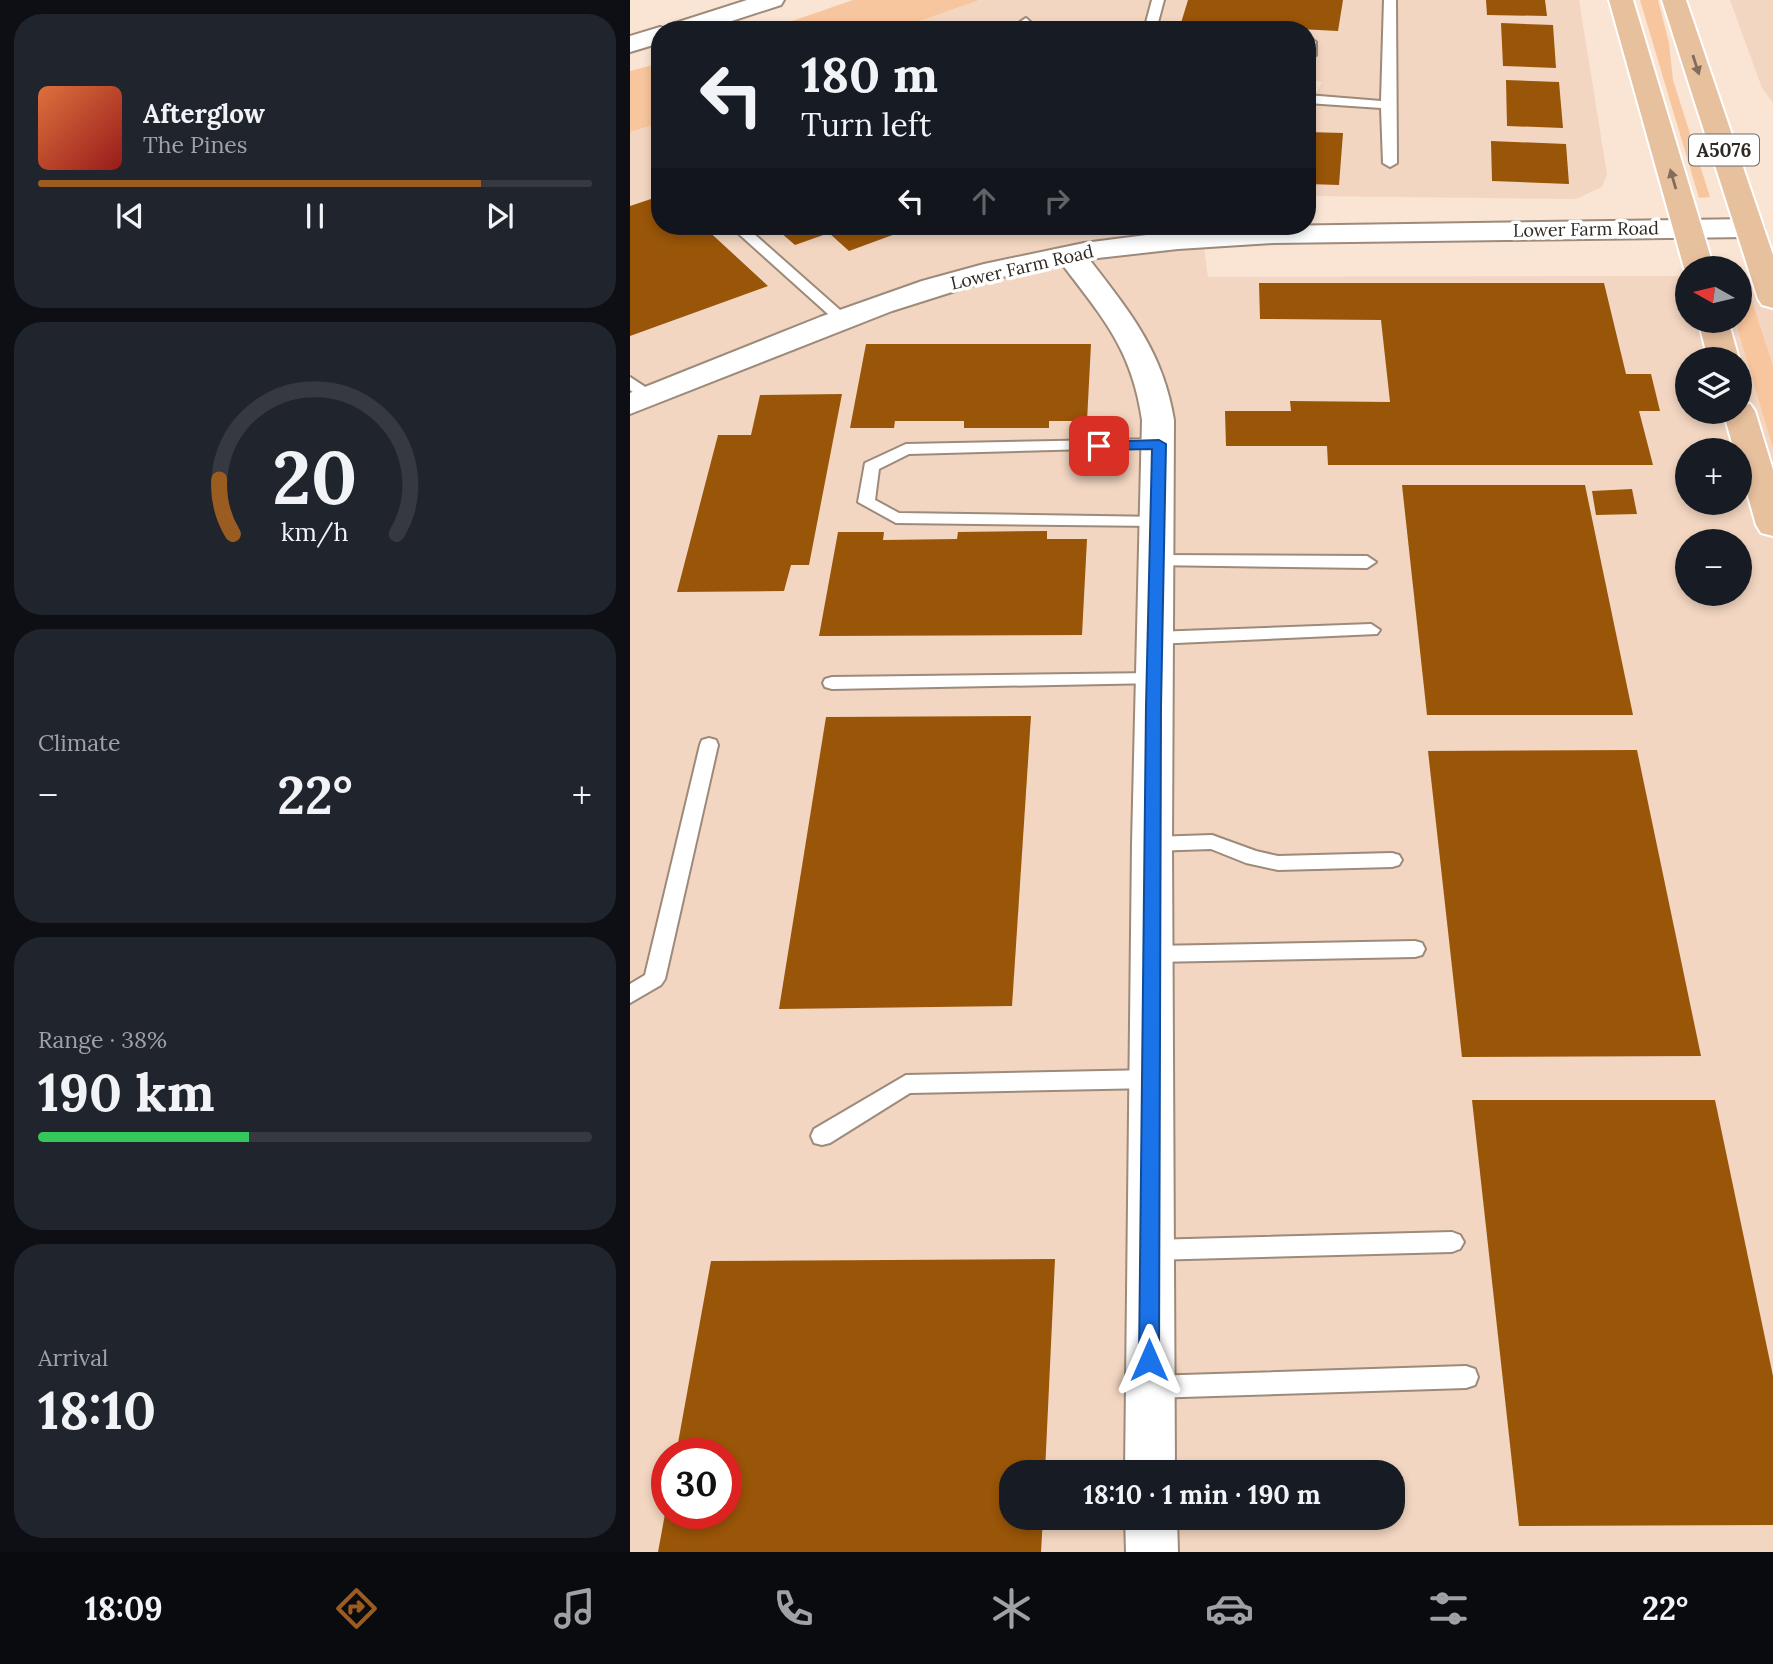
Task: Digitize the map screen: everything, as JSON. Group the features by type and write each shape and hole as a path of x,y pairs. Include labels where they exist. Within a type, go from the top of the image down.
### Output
{"main road":[{"path":"1621,0 1696,256"},
{"name":"A5076","path":"1674,0 1773,299"},
{"path":"1744,424 1773,526"}],"street":[{"path":"706,21 772,0"},
{"path":"630,44 651,38"},
{"name":"Lower Farm Road","path":"1316,230 1749,228"},
{"name":"Lower Farm Road","path":"637,394 957,280 1069,254 1194,235"},
{"path":"1069,254 1141,352 1152,376 1156,397 1159,444 1152,844 1150,1460"},
{"path":"1151,1530 1152,1552"}],"lane":[{"path":"1152,21 1158,0"},
{"path":"1390,0 1390,163"},
{"path":"1316,100 1388,105"},
{"path":"747,235 843,320"},
{"path":"1157,521 896,518 866,502 871,467 906,449 1159,444"},
{"path":"1156,561 1367,562"},
{"path":"1154,638 1371,630"},
{"path":"832,683 1154,679"},
{"path":"630,995 654,978 709,745"},
{"path":"1152,844 1212,842 1253,858 1278,863 1392,860"},
{"path":"1153,954 1415,948"},
{"path":"822,1136 906,1084 1152,1079"},
{"path":"1149,1250 1452,1242"},
{"path":"1149,1388 1465,1377"}],"shaded area":[{"path":"853,0 980,0 920,21 792,21"},
{"path":"981,0 1579,0 1607,174 1602,187 1576,199 1316,196 1316,94 1322,82 1316,81 1316,21 920,21"},
{"path":"1640,0 1658,0 1669,43 1673,80 1710,197 1699,198"},
{"path":"1730,0 1773,0 1773,103 1762,88"},
{"path":"651,65 651,126 630,132 630,71"},
{"path":"651,126 651,235 1202,235 1208,277 1675,276 1675,333 1752,333 1752,276 1773,276 1773,1552 630,1552 630,132"},
{"path":"1752,302 1773,366 1773,448 1752,377 1752,347 1743,347 1739,333 1752,333"}],"building":[{"path":"1188,0 1343,0 1338,31 1316,30 1316,21 1182,21"},
{"path":"1486,0 1545,0 1547,16 1487,15"},
{"path":"1501,23 1553,25 1556,68 1503,66"},
{"path":"1506,80 1559,82 1563,128 1507,126"},
{"path":"1316,132 1343,133 1339,185 1316,184"},
{"path":"1491,141 1566,144 1569,184 1492,181"},
{"path":"651,199 651,235 713,235 768,286 630,336 630,206"},
{"path":"783,235 823,235 795,245"},
{"path":"831,235 893,235 849,251"},
{"path":"1259,283 1604,283 1626,374 1651,374 1660,411 1639,411 1653,465 1328,465 1327,446 1226,446 1225,411 1291,411 1290,401 1390,402 1381,320 1260,319"},
{"path":"866,344 1091,344 1087,421 1049,421 1049,428 964,428 964,421 895,421 894,428 850,428"},
{"path":"842,394 809,565 791,565 784,591 677,592 718,435 751,435 760,395"},
{"path":"1402,485 1585,485 1633,715 1427,715"},
{"path":"1632,489 1637,514 1596,515 1592,491"},
{"path":"1047,531 1047,539 1087,539 1082,635 819,636 838,532 884,532 883,540 957,539 958,532"},
{"path":"1031,716 1012,1006 779,1009 826,717"},
{"path":"1637,750 1701,1056 1462,1057 1428,751"},
{"path":"1472,1100 1715,1100 1773,1376 1773,1525 1519,1526"},
{"path":"1055,1259 1046,1460 999,1460 999,1530 1042,1530 1041,1552 658,1552 662,1529 742,1529 742,1438 679,1438 711,1261"}],"route":[{"path":"1099,446 1159,444 1153,706 1149,1360"}]}
